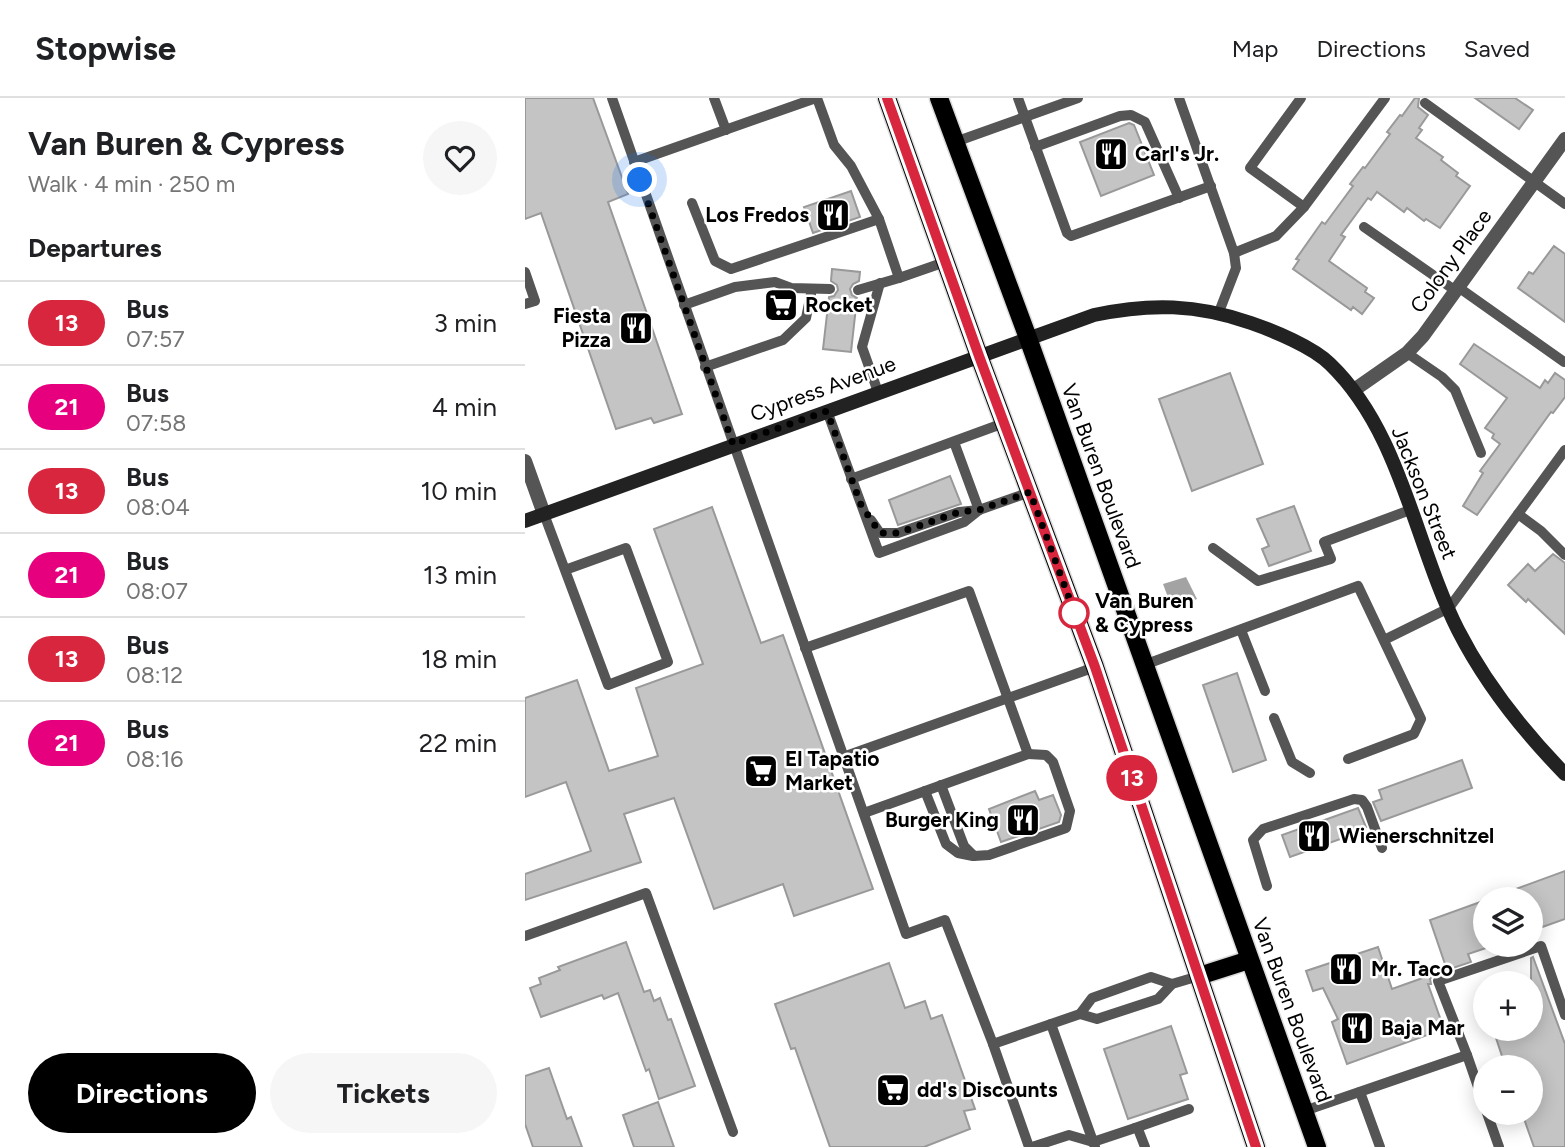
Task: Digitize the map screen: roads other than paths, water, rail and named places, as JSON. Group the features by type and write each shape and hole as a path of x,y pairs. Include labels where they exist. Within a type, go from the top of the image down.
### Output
{"main road":[{"path":"887,98 979,356 1095,667 1256,1147"},
{"name":"Van Buren Boulevard","path":"939,98 1028,338 1317,1147"},
{"name":"Jackson Street","path":"979,356 1094,315 1133,307 1172,306 1219,312 1279,333 1329,362 1354,390 1390,456 1448,608 1470,650 1509,711 1565,774"},
{"name":"Cypress Avenue","path":"525,521 979,356"},
{"path":"1199,976 1249,960"}],"street":[{"name":"Colony Place","path":"1354,390 1407,353 1423,336 1565,139"},
{"path":"525,460 544,514"}],"lane":[{"path":"612,98 906,934 945,920 1031,1147 1069,1135 1094,1144 1189,1109"},
{"path":"714,98 726,130"},
{"path":"634,162 816,98 834,145 851,166 879,219 899,278"},
{"path":"1018,98 1067,233 1071,236 1211,186"},
{"path":"955,142 1077,98"},
{"path":"1179,98 1234,253 1236,268 1219,312"},
{"path":"1301,98 1250,167 1304,207"},
{"path":"1234,253 1276,236 1304,207 1385,98"},
{"path":"1425,103 1565,204"},
{"path":"1035,147 1120,116 1131,116 1145,122 1179,198"},
{"path":"692,203 715,261 731,269 879,219"},
{"path":"1364,226 1564,362"},
{"path":"858,290 945,262"},
{"path":"525,272 535,301 525,304"},
{"path":"684,305 735,288 775,282 791,288 830,289"},
{"path":"879,392 862,347 880,284"},
{"path":"705,367 783,340 806,317 812,289"},
{"path":"1407,353 1442,377 1455,390 1481,453"},
{"path":"827,411 879,553 964,522 979,510"},
{"path":"851,479 1004,423"},
{"path":"954,442 979,510"},
{"path":"1384,640 1448,608 1565,450"},
{"path":"861,505 880,533 898,533 1030,492"},
{"path":"1213,548 1258,581 1331,559 1324,542 1410,510"},
{"path":"544,514 608,685 668,662 626,548 565,570"},
{"path":"1518,514 1541,531 1565,555"},
{"path":"1144,666 1358,586 1421,719 1414,734 1348,759"},
{"path":"805,648 969,591 1028,754"},
{"path":"1241,630 1265,691"},
{"path":"843,757 1095,667"},
{"path":"1274,718 1292,762 1310,773"},
{"path":"864,813 941,785 1028,754 1046,755 1053,762 1070,811 1066,828 989,855 974,856 957,853 946,844 925,791"},
{"path":"941,785 964,846 974,856"},
{"path":"1267,886 1253,840 1257,834 1354,799 1362,800 1367,807 1382,848"},
{"path":"525,936 646,893 733,1132"},
{"path":"1473,1073 1438,981 1541,946 1565,1015"},
{"path":"1080,1014 1097,1019 1159,999 1172,984 1199,976"},
{"path":"993,1044 1080,1014 1092,998 1151,977 1172,984"},
{"path":"1051,1024 1094,1144"},
{"path":"1304,1111 1467,1055"},
{"path":"1360,1092 1380,1147"},
{"path":"1491,1125 1499,1147"},
{"path":"1135,1128 1138,1129 1145,1147"}],"place":[{"name":"Carl's Jr.","path":"1111,154"},
{"name":"Los Fredos","path":"833,215"},
{"name":"Rocket","path":"781,305"},
{"name":"Fiesta Pizza","path":"636,328"},
{"name":"Van Buren & Cypress","path":"1074,613"},
{"name":"El Tapatio Market","path":"761,771"},
{"name":"Burger King","path":"1023,820"},
{"name":"Wienerschnitzel","path":"1314,836"},
{"name":"Mr. Taco","path":"1346,969"},
{"name":"Baja Mar","path":"1357,1028"},
{"name":"dd's Discounts","path":"893,1090"}]}
